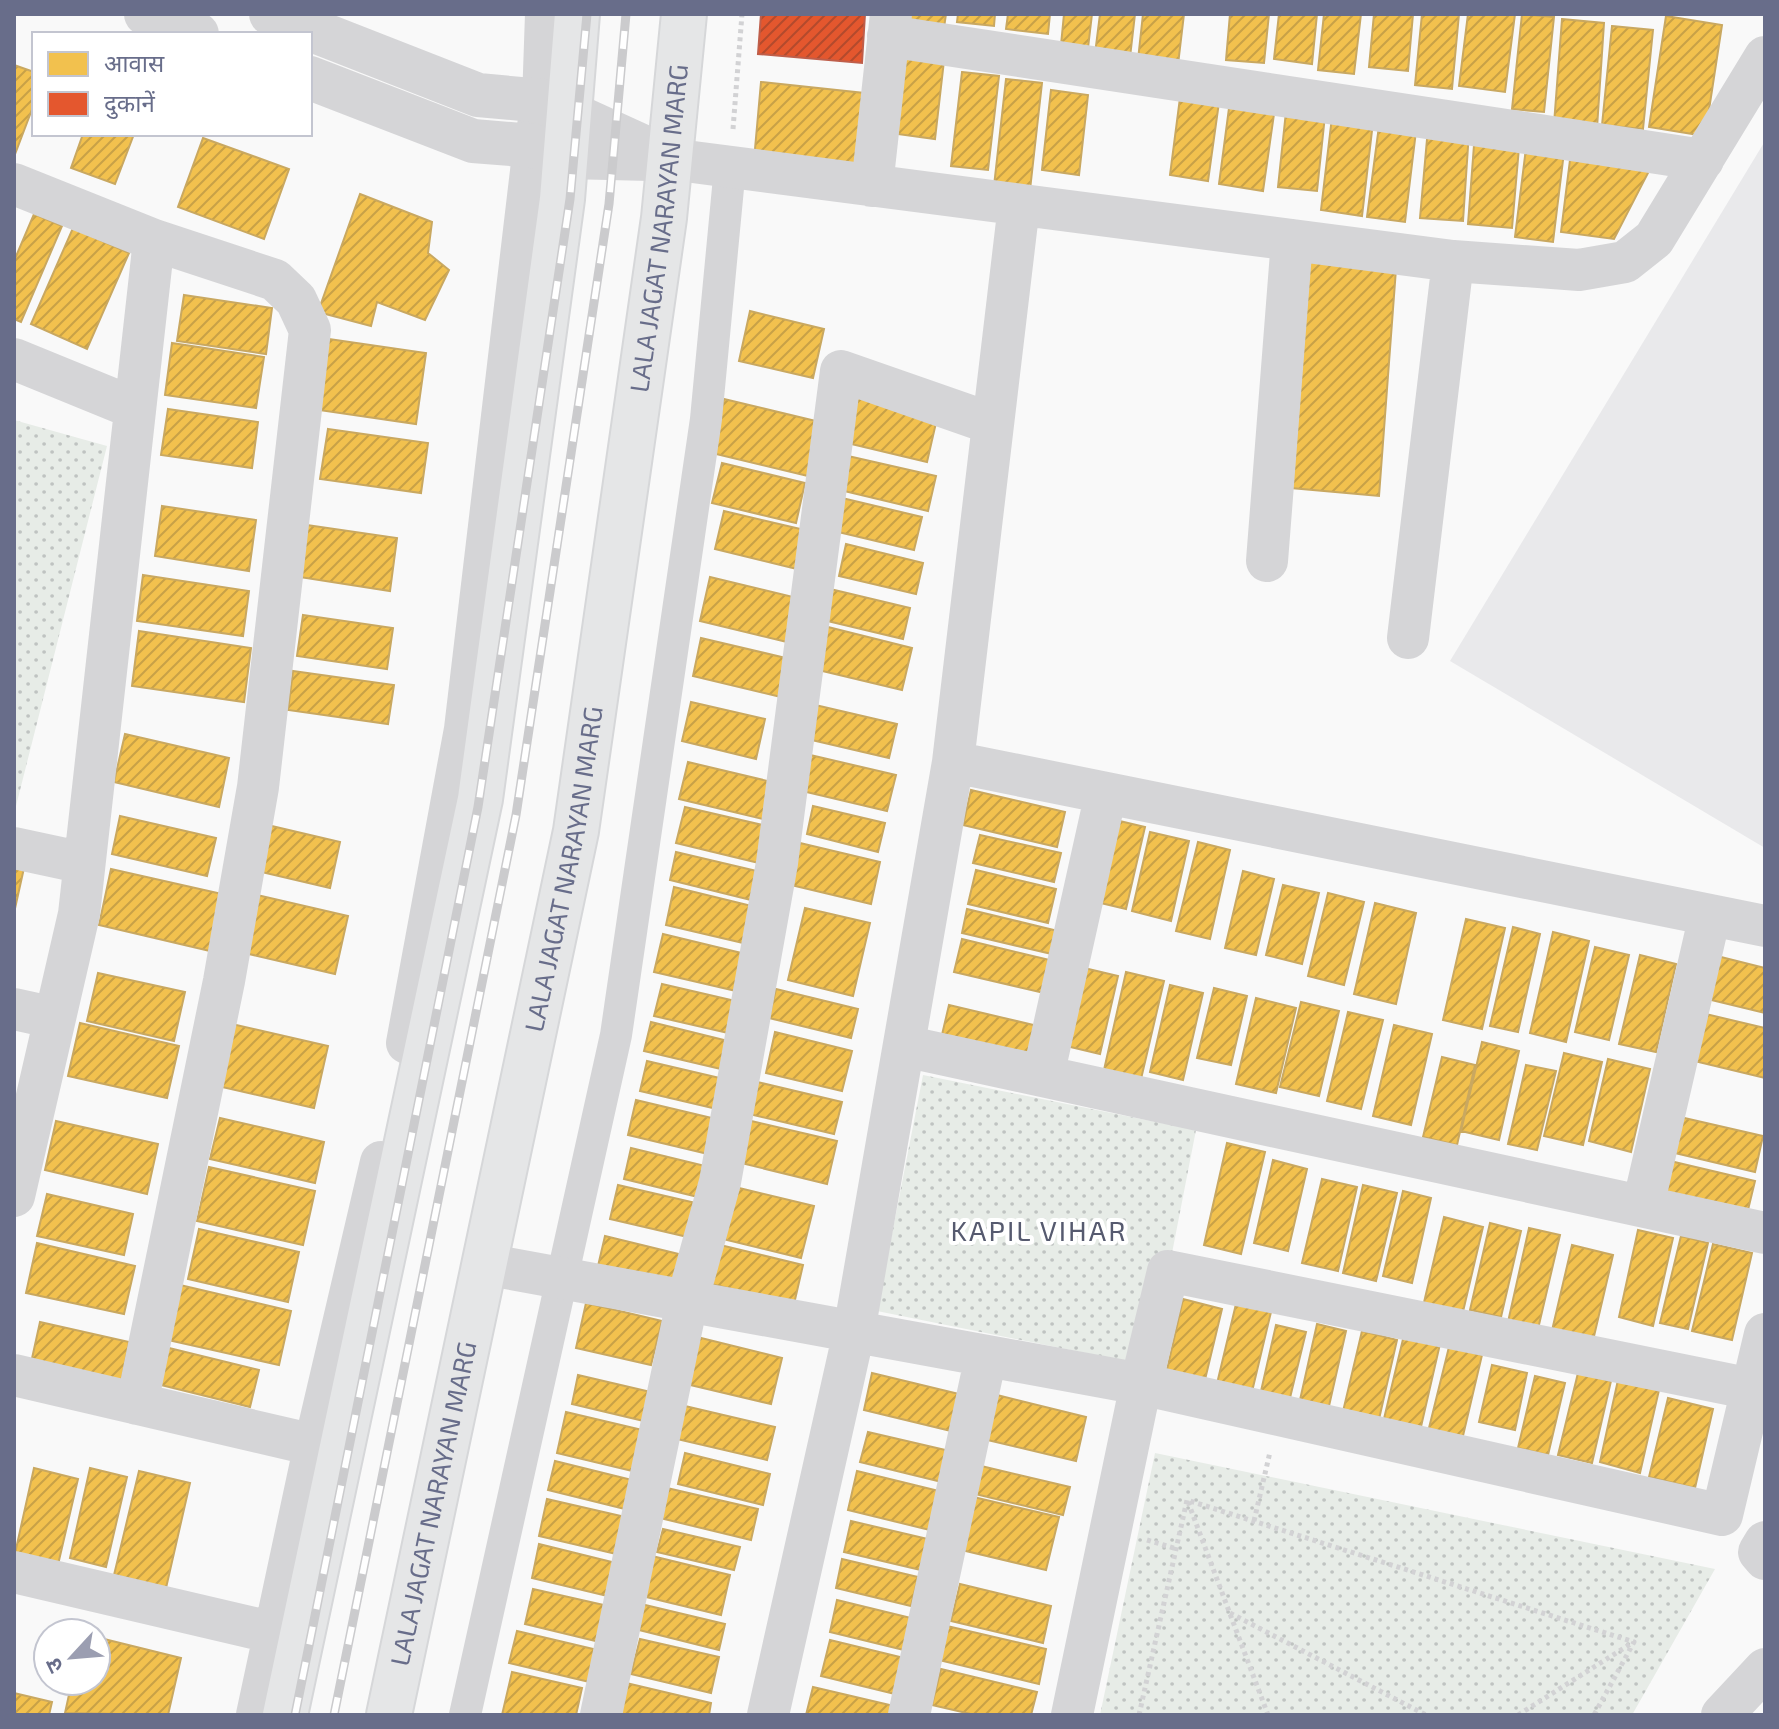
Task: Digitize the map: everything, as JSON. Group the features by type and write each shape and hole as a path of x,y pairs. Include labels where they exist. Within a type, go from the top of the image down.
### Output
{"main road":[{"path":"285,1715 328,1448 480,799 562,199 550,152 556,107 577,14"},
{"name":"LALA JAGAT NARAYAN MARG","path":"389,1715 576,831 664,218 684,14"}],"street":[{"path":"146,14 192,32"},
{"path":"271,14 478,95 556,107 670,159"},
{"path":"546,14 556,107"},
{"path":"872,186 890,25 1703,160"},
{"path":"312,79 473,141 550,152 670,159 1453,261 1579,270 1625,262 1654,239 1765,57"},
{"path":"465,1715 618,1019 706,419 730,167"},
{"path":"14,184 154,240 275,280 296,300 310,330 258,787 224,981 137,1404"},
{"path":"768,1715 854,1332 953,762 1019,205"},
{"path":"14,1196 79,914 154,240"},
{"path":"1267,561 1292,240"},
{"path":"1408,638 1453,261"},
{"path":"14,359 134,408"},
{"path":"601,1715 687,1302 720,1182 777,863 841,371 993,424"},
{"path":"953,762 1765,926"},
{"path":"1043,1076 1106,793"},
{"path":"14,848 84,863"},
{"path":"1643,1206 1710,915"},
{"path":"14,1009 55,1018"},
{"path":"904,1046 1765,1233"},
{"path":"484,1264 1141,1384 1722,1515 1765,1334"},
{"path":"1072,1715 1141,1384 1168,1271 1752,1389"},
{"path":"909,1715 986,1356"},
{"path":"14,1375 328,1448 275,1633 257,1715"},
{"path":"1765,1542 1759,1552 1765,1559"},
{"path":"14,1572 275,1633"},
{"path":"1722,1715 1765,1669"}],"path":[{"path":"730,167 742,14"},
{"path":"1254,1521 1278,1415"},
{"path":"1187,1500 1634,1642"},
{"path":"1187,1500 1268,1715"},
{"path":"1139,1715 1187,1500"},
{"path":"1230,1613 1426,1715"},
{"path":"1518,1715 1634,1642"},
{"path":"1594,1715 1634,1642"}],"shaded area":[{"path":"1765,141 1765,848 1450,661"},
{"path":"14,420 107,446 15,810 14,810"},
{"path":"923,1075 1196,1130 1150,1366 877,1311"},
{"path":"1155,1453 1715,1569 1632,1715 1100,1715"}],"building: आवास":[{"path":"905,14 946,14 944,28 904,23"},
{"path":"958,14 995,14 994,26 957,22"},
{"path":"1008,14 1050,14 1048,34 1006,29"},
{"path":"1064,14 1092,14 1088,48 1061,45"},
{"path":"1100,14 1135,14 1129,66 1094,62"},
{"path":"1143,14 1184,14 1177,73 1137,69"},
{"path":"1230,14 1269,14 1264,63 1226,60"},
{"path":"1279,14 1317,14 1312,64 1274,59"},
{"path":"1324,14 1361,14 1354,74 1318,70"},
{"path":"1374,14 1413,14 1408,71 1369,67"},
{"path":"1422,14 1459,14 1452,89 1415,85"},
{"path":"1468,14 1515,14 1505,92 1459,86"},
{"path":"1522,14 1554,17 1544,112 1512,109"},
{"path":"1666,16 1722,25 1705,136 1649,127"},
{"path":"1562,19 1604,23 1597,128 1554,124"},
{"path":"1612,26 1653,30 1643,129 1602,125"},
{"path":"899,47 945,52 935,139 890,133"},
{"path":"14,65 32,71 32,109 14,157"},
{"path":"962,72 999,76 988,170 951,166"},
{"path":"1006,79 1042,83 1030,190 994,186"},
{"path":"761,82 864,93 856,170 754,160"},
{"path":"1051,90 1088,95 1079,175 1042,170"},
{"path":"1181,90 1220,95 1208,181 1170,175"},
{"path":"1231,93 1276,100 1263,191 1219,184"},
{"path":"1287,102 1326,106 1317,191 1278,187"},
{"path":"1332,117 1373,122 1362,216 1321,210"},
{"path":"1379,126 1416,131 1405,222 1367,217"},
{"path":"1428,128 1469,132 1463,221 1420,218"},
{"path":"1475,132 1520,136 1512,228 1468,224"},
{"path":"82,136 133,136 115,184 71,168"},
{"path":"203,138 289,169 264,239 178,207"},
{"path":"1527,140 1565,144 1553,242 1515,237"},
{"path":"1571,152 1649,171 1614,239 1561,232"},
{"path":"360,194 432,222 428,253 449,270 425,320 377,302 371,326 318,312"},
{"path":"34,214 62,226 21,322 14,319 14,261"},
{"path":"73,228 129,253 87,349 31,324"},
{"path":"1297,261 1396,269 1379,496 1280,487"},
{"path":"184,295 272,308 266,354 177,341"},
{"path":"750,311 824,329 813,378 739,361"},
{"path":"322,338 426,353 416,424 312,409"},
{"path":"172,343 264,357 256,408 165,395"},
{"path":"855,394 938,414 927,462 843,442"},
{"path":"724,399 820,422 808,476 712,453"},
{"path":"168,409 258,422 252,468 161,455"},
{"path":"328,429 428,443 421,493 320,479"},
{"path":"848,456 936,476 928,511 840,490"},
{"path":"722,463 805,483 796,523 712,503"},
{"path":"842,498 922,517 914,550 834,531"},
{"path":"162,506 256,520 249,571 155,556"},
{"path":"724,511 809,531 801,570 715,549"},
{"path":"300,524 397,538 390,591 293,576"},
{"path":"846,544 923,563 916,594 839,576"},
{"path":"143,575 249,591 243,636 137,621"},
{"path":"710,577 797,598 787,642 700,621"},
{"path":"826,588 910,608 903,639 819,619"},
{"path":"303,615 393,628 387,669 297,656"},
{"path":"824,626 912,648 902,690 814,669"},
{"path":"139,631 251,648 244,702 132,686"},
{"path":"701,638 790,659 781,697 693,676"},
{"path":"293,671 394,685 388,724 288,710"},
{"path":"691,702 765,719 756,759 682,741"},
{"path":"811,704 897,724 889,758 803,738"},
{"path":"125,734 229,758 219,807 114,782"},
{"path":"806,754 896,775 887,811 798,790"},
{"path":"688,762 776,783 767,820 679,799"},
{"path":"971,790 1065,812 1057,847 963,825"},
{"path":"813,806 885,823 878,852 807,834"},
{"path":"685,807 771,827 763,864 676,843"},
{"path":"120,816 216,838 207,876 112,854"},
{"path":"1107,818 1145,827 1126,909 1088,900"},
{"path":"259,823 340,842 330,888 249,869"},
{"path":"1150,832 1189,841 1171,921 1132,911"},
{"path":"980,835 1061,853 1054,882 973,863"},
{"path":"1198,842 1230,850 1210,939 1176,931"},
{"path":"800,843 880,862 871,904 791,885"},
{"path":"676,852 761,872 755,901 670,880"},
{"path":"14,866 24,868 14,913"},
{"path":"111,869 222,894 210,951 99,925"},
{"path":"976,870 1056,889 1048,923 968,904"},
{"path":"1243,871 1274,879 1256,955 1225,948"},
{"path":"1283,885 1319,893 1302,964 1266,955"},
{"path":"674,887 764,909 756,946 666,925"},
{"path":"249,893 348,916 335,974 236,951"},
{"path":"1328,893 1364,902 1344,985 1308,976"},
{"path":"1375,903 1416,913 1396,1004 1354,994"},
{"path":"805,908 870,923 853,996 788,980"},
{"path":"967,909 1062,932 1056,955 962,933"},
{"path":"1466,919 1505,928 1482,1029 1443,1020"},
{"path":"1513,927 1540,934 1518,1032 1490,1026"},
{"path":"1553,932 1589,941 1566,1042 1530,1033"},
{"path":"663,934 758,957 749,994 654,972"},
{"path":"962,939 1062,963 1053,995 954,972"},
{"path":"1595,947 1629,955 1609,1040 1575,1032"},
{"path":"1709,954 1765,968 1765,1013 1699,997"},
{"path":"1640,955 1676,964 1656,1052 1619,1044"},
{"path":"1080,967 1118,976 1100,1054 1062,1045"},
{"path":"1126,972 1164,981 1141,1079 1104,1070"},
{"path":"98,973 185,992 174,1041 87,1021"},
{"path":"662,984 744,1003 737,1035 654,1016"},
{"path":"1170,985 1203,993 1183,1080 1150,1072"},
{"path":"1214,988 1247,996 1231,1065 1197,1058"},
{"path":"776,989 858,1009 851,1038 769,1018"},
{"path":"1256,998 1296,1008 1276,1093 1236,1084"},
{"path":"1301,1002 1339,1011 1319,1096 1280,1087"},
{"path":"949,1005 1046,1028 1038,1062 941,1039"},
{"path":"1693,1011 1765,1028 1765,1078 1682,1058"},
{"path":"1348,1012 1383,1020 1361,1109 1327,1101"},
{"path":"223,1022 328,1046 314,1108 209,1084"},
{"path":"651,1022 728,1041 721,1069 644,1051"},
{"path":"80,1023 179,1046 167,1098 68,1076"},
{"path":"1394,1025 1432,1034 1411,1125 1373,1116"},
{"path":"775,1032 852,1051 842,1091 766,1073"},
{"path":"1482,1042 1519,1051 1499,1140 1461,1131"},
{"path":"1564,1053 1602,1062 1583,1145 1544,1136"},
{"path":"1442,1057 1475,1065 1457,1145 1423,1137"},
{"path":"1608,1059 1650,1069 1631,1152 1589,1141"},
{"path":"647,1061 724,1079 717,1109 640,1091"},
{"path":"1526,1065 1556,1071 1537,1150 1508,1144"},
{"path":"753,1081 842,1102 834,1134 745,1113"},
{"path":"636,1100 716,1119 708,1154 628,1135"},
{"path":"1667,1114 1763,1136 1755,1172 1658,1149"},
{"path":"220,1118 324,1142 315,1183 210,1159"},
{"path":"743,1119 837,1141 827,1184 733,1161"},
{"path":"56,1121 158,1144 147,1194 45,1170"},
{"path":"1227,1143 1265,1152 1241,1254 1204,1245"},
{"path":"631,1148 705,1166 698,1197 624,1179"},
{"path":"1273,1160 1307,1169 1288,1251 1254,1243"},
{"path":"1666,1160 1755,1181 1747,1214 1658,1193"},
{"path":"209,1167 315,1191 303,1245 197,1221"},
{"path":"1322,1179 1357,1187 1338,1271 1302,1263"},
{"path":"618,1185 700,1204 692,1238 610,1219"},
{"path":"1363,1185 1397,1193 1376,1281 1343,1273"},
{"path":"735,1187 814,1206 801,1258 723,1239"},
{"path":"1403,1191 1431,1198 1412,1283 1383,1276"},
{"path":"47,1194 133,1214 124,1255 37,1236"},
{"path":"1444,1217 1483,1227 1461,1320 1422,1311"},
{"path":"1490,1223 1521,1231 1501,1317 1470,1310"},
{"path":"1529,1228 1560,1235 1538,1329 1508,1322"},
{"path":"199,1229 299,1252 288,1302 188,1279"},
{"path":"1638,1230 1673,1238 1653,1326 1619,1317"},
{"path":"605,1236 691,1257 684,1287 598,1266"},
{"path":"1681,1236 1708,1243 1688,1329 1660,1323"},
{"path":"37,1243 135,1266 124,1314 26,1293"},
{"path":"716,1244 803,1265 794,1304 707,1283"},
{"path":"1713,1244 1752,1253 1732,1340 1692,1331"},
{"path":"1572,1245 1613,1255 1591,1349 1550,1339"},
{"path":"180,1285 291,1311 279,1365 168,1340"},
{"path":"1183,1299 1222,1309 1202,1392 1164,1383"},
{"path":"586,1303 662,1321 651,1365 576,1348"},
{"path":"1236,1304 1271,1312 1250,1400 1215,1392"},
{"path":"40,1322 129,1342 121,1384 31,1363"},
{"path":"1317,1324 1346,1331 1329,1406 1300,1400"},
{"path":"1276,1325 1306,1332 1288,1406 1259,1400"},
{"path":"1362,1331 1397,1340 1377,1428 1341,1420"},
{"path":"1404,1335 1440,1344 1420,1431 1383,1423"},
{"path":"697,1337 782,1358 771,1404 686,1384"},
{"path":"165,1347 259,1370 250,1407 157,1384"},
{"path":"1449,1347 1482,1355 1462,1440 1428,1432"},
{"path":"1492,1365 1527,1373 1515,1430 1479,1422"},
{"path":"872,1373 959,1394 951,1431 864,1410"},
{"path":"1578,1373 1611,1381 1592,1463 1558,1455"},
{"path":"578,1375 655,1393 648,1422 572,1404"},
{"path":"1535,1376 1565,1383 1548,1455 1518,1448"},
{"path":"1618,1380 1659,1390 1640,1473 1600,1462"},
{"path":"989,1393 1086,1417 1076,1461 979,1438"},
{"path":"1668,1398 1713,1409 1695,1488 1649,1477"},
{"path":"685,1406 775,1427 767,1460 677,1439"},
{"path":"566,1412 655,1433 645,1474 557,1453"},
{"path":"868,1432 954,1452 946,1483 860,1462"},
{"path":"685,1453 770,1474 763,1505 678,1484"},
{"path":"555,1461 640,1482 633,1511 548,1490"},
{"path":"977,1465 1070,1487 1063,1515 971,1493"},
{"path":"34,1468 78,1479 57,1569 14,1558"},
{"path":"90,1468 127,1477 106,1567 70,1558"},
{"path":"139,1471 190,1483 166,1588 114,1575"},
{"path":"857,1471 947,1493 938,1532 848,1510"},
{"path":"667,1488 758,1509 751,1540 660,1518"},
{"path":"965,1495 1059,1517 1046,1570 953,1548"},
{"path":"547,1499 634,1519 625,1556 539,1536"},
{"path":"851,1521 932,1540 925,1571 844,1552"},
{"path":"663,1529 740,1547 734,1570 657,1552"},
{"path":"539,1544 624,1565 616,1598 532,1578"},
{"path":"652,1556 730,1575 721,1615 642,1596"},
{"path":"842,1559 918,1577 911,1606 836,1588"},
{"path":"960,1584 1051,1606 1043,1643 951,1621"},
{"path":"533,1589 617,1608 608,1644 525,1624"},
{"path":"837,1600 915,1619 908,1651 830,1632"},
{"path":"641,1604 725,1624 719,1650 635,1629"},
{"path":"947,1626 1046,1649 1039,1684 939,1660"},
{"path":"517,1631 606,1652 598,1684 509,1663"},
{"path":"640,1639 719,1657 711,1693 631,1674"},
{"path":"830,1640 904,1658 895,1694 821,1676"},
{"path":"112,1641 181,1658 168,1715 65,1713 68,1697 112,1697"},
{"path":"941,1669 1037,1692 1031,1715 975,1715 932,1705"},
{"path":"512,1672 582,1688 576,1715 502,1715"},
{"path":"622,1682 711,1703 709,1715 615,1715"},
{"path":"813,1687 894,1706 892,1715 806,1715"},
{"path":"14,1693 52,1702 49,1715 14,1715"}],"building: दुकानें":[{"path":"761,14 865,14 862,63 758,54"}],"railway":[{"path":"295,1715 478,807 570,199 587,14"},
{"path":"334,1715 516,815 609,204 626,14"}],"district":[{"name":"KAPIL VIHAR","path":"1039,1231"}]}
